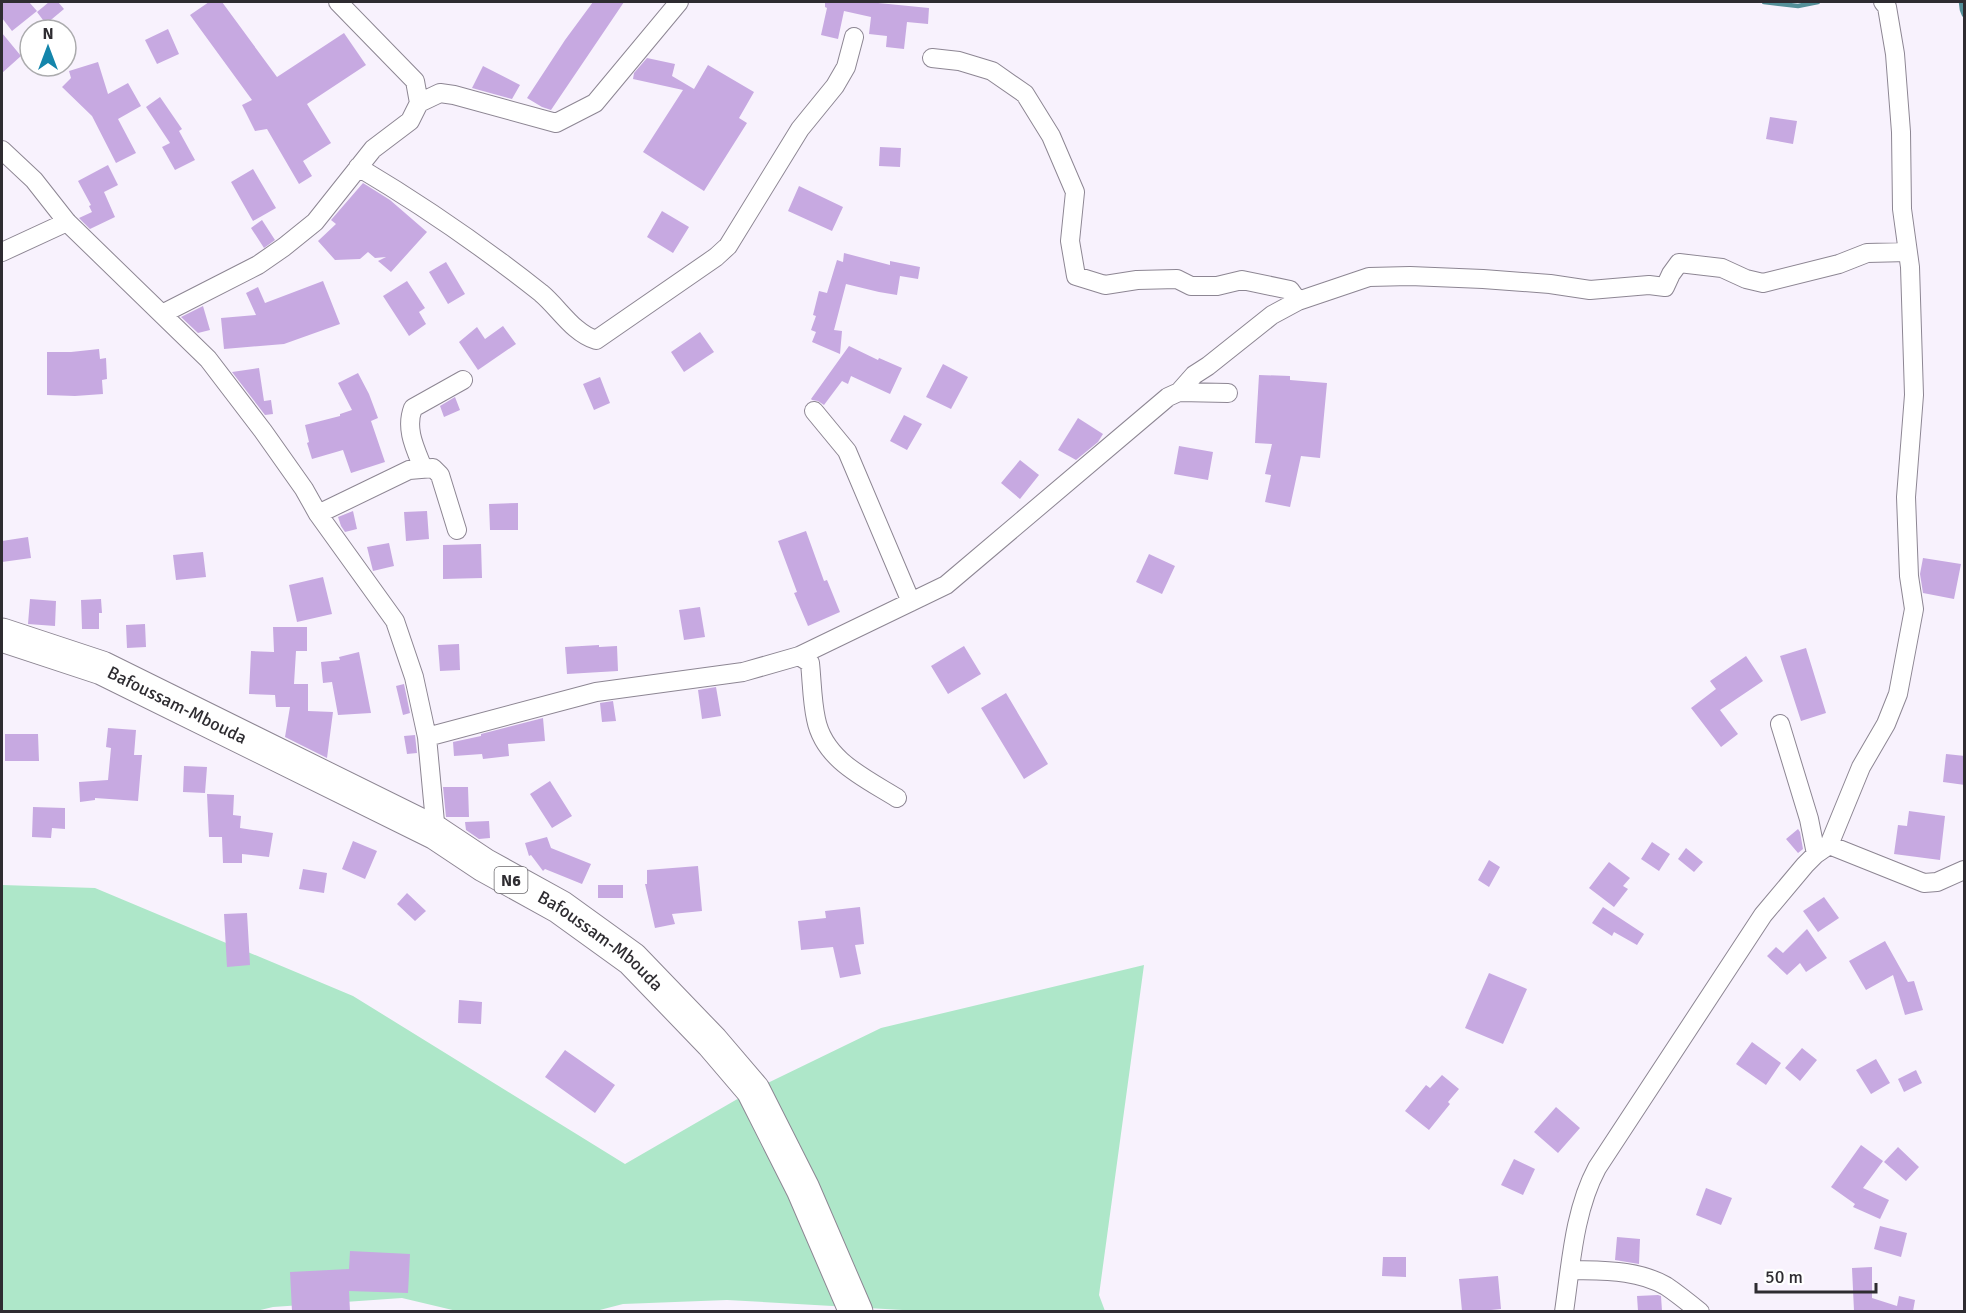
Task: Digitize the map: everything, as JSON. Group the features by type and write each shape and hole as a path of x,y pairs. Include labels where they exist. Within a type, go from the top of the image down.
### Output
{"highway":[{"name":"Bafoussam-Mbouda","path":"2,636 102,668 436,833 484,865 560,907 632,959 712,1042 753,1090 803,1189 856,1311"}],"street":[{"path":"162,314 258,265 284,247 315,222 373,149 410,121 419,103 415,81 338,2"},
{"path":"419,103 440,93 454,95 556,123 596,103 679,2"},
{"path":"1564,1311 1584,1198 1597,1168 1763,915 1822,850 1861,767 1886,724 1898,694 1914,609 1909,576 1906,497 1914,395 1910,267 1902,210 1901,132 1895,54 1887,7 1883,2"},
{"path":"358,167 409,197 483,249 543,295 585,337 596,340 716,257 728,246 800,129 835,86 846,67 854,37"},
{"path":"932,58 960,62 992,71 1026,94 1051,136 1075,192 1070,241 1076,276 1105,285 1137,280 1177,279 1191,286 1217,286 1242,280 1290,290 1298,301"},
{"path":"2,150 34,180 67,222 215,368 263,431 304,489 318,514 395,621 414,677 427,737 436,833"},
{"path":"2,252 67,222"},
{"path":"1179,392 1194,375 1272,315 1298,301 1369,277 1483,279 1550,284 1590,290 1649,285 1665,287 1671,273 1680,263 1722,268 1746,279 1763,283 1839,264 1867,253 1908,252"},
{"path":"423,468 411,437 409,418 413,408 464,380"},
{"path":"427,737 596,692 743,672 799,656 946,585 1168,396 1179,392 1228,393"},
{"path":"814,411 848,451 911,602"},
{"path":"318,514 409,470 433,468 440,475 457,530"},
{"path":"799,656 810,663 816,721 828,748 849,768 897,798"},
{"path":"1780,724 1809,819 1822,850"},
{"path":"1822,850 1841,849 1924,883 1937,882 1965,870"},
{"path":"1570,1270 1641,1275 1665,1286 1700,1311"}],"green space":[{"path":"2,885 95,888 353,996 625,1164 753,1090 881,1028 1144,965 1099,1295 1105,1311 938,1312 727,1300 623,1304 592,1312 461,1312 402,1298 273,1307 252,1312 2,1312"}],"building":[{"path":"2,2 29,2 37,11 28,18 18,18 18,26 12,31 2,18"},
{"path":"49,2 58,2 64,9 53,18 42,18 37,12"},
{"path":"209,2 222,2 277,77 344,33 366,65 307,104 331,143 303,161 312,176 299,184 267,129 255,131 242,105 252,100 190,15"},
{"path":"593,2 624,2 551,110 542,107 527,98"},
{"path":"825,2 868,2 929,8 928,24 907,22 904,49 886,47 887,36 869,34 871,17 844,11 838,39 821,35 827,8"},
{"path":"168,29 179,54 157,64 145,40"},
{"path":"2,33 18,52 18,59 2,73"},
{"path":"647,58 675,64 672,76 694,89 708,65 754,92 739,118 747,123 704,191 643,152 683,90 633,79 634,73"},
{"path":"98,62 108,94 128,83 141,106 118,119 136,153 116,163 92,116 62,87 71,78 78,78 78,68"},
{"path":"483,66 520,85 512,99 472,88"},
{"path":"160,97 182,129 179,131 195,160 175,170 162,147 170,143 146,107"},
{"path":"1770,117 1797,121 1793,144 1766,139"},
{"path":"880,147 901,148 900,167 879,166"},
{"path":"108,165 118,185 104,192 115,217 90,229 79,218 92,212 89,206 91,205 78,181"},
{"path":"253,169 276,208 253,221 231,182"},
{"path":"363,183 390,200 427,232 391,272 378,261 386,257 375,258 368,252 360,259 335,260 318,241 336,224 331,220"},
{"path":"799,186 843,207 832,231 788,211"},
{"path":"662,211 689,227 673,253 647,237"},
{"path":"262,220 275,240 264,248 251,228"},
{"path":"844,253 890,265 890,261 920,267 918,279 900,276 897,295 846,284 834,330 842,331 840,354 812,342 816,332 811,330 816,316 813,315 819,291 827,293 837,260 843,262"},
{"path":"446,262 465,294 448,304 429,272"},
{"path":"323,281 340,324 284,344 224,349 221,318 256,315 246,293 258,287 265,303"},
{"path":"407,281 425,308 419,312 426,324 409,336 383,296"},
{"path":"203,306 210,330 198,333 181,317"},
{"path":"503,326 516,344 478,370 459,342 477,327 485,339"},
{"path":"700,332 714,352 684,372 671,352"},
{"path":"849,346 878,360 879,358 902,368 890,394 851,376 848,384 842,381 824,405 812,400 811,399"},
{"path":"99,349 100,359 106,358 107,379 102,380 103,394 47,395 47,352"},
{"path":"943,364 968,377 951,409 926,397"},
{"path":"259,368 264,401 271,400 273,414 265,415 232,372"},
{"path":"358,373 378,418 371,421 385,462 351,473 343,450 312,459 305,425 340,416 352,410 338,383"},
{"path":"1259,375 1290,376 1290,380 1327,383 1320,458 1301,456 1290,507 1265,502 1271,475 1265,474 1272,444 1255,443"},
{"path":"600,377 610,403 594,410 583,384"},
{"path":"455,397 460,410 444,417 440,406"},
{"path":"904,415 922,424 907,450 890,441"},
{"path":"1078,418 1103,434 1098,442 1076,460 1058,450"},
{"path":"1179,446 1213,452 1208,480 1174,474"},
{"path":"1020,460 1039,475 1020,499 1001,483"},
{"path":"518,503 518,530 490,530 489,504"},
{"path":"353,511 357,529 345,532 338,517"},
{"path":"427,511 429,539 406,541 404,512"},
{"path":"806,531 824,581 827,580 840,612 808,626 794,593 797,592 778,541"},
{"path":"28,537 31,558 2,562 2,541"},
{"path":"389,543 394,566 373,571 367,547"},
{"path":"481,544 482,578 443,579 443,545"},
{"path":"203,552 206,577 176,580 173,555"},
{"path":"1149,554 1175,566 1162,594 1136,582"},
{"path":"1923,558 1961,564 1954,599 1923,593 1920,574"},
{"path":"323,577 332,614 297,622 289,585"},
{"path":"30,599 56,601 55,626 28,624"},
{"path":"101,599 102,613 99,613 99,629 82,629 81,600"},
{"path":"700,607 705,637 684,640 679,610"},
{"path":"145,624 146,647 127,648 126,625"},
{"path":"273,627 307,627 307,651 296,651 294,684 308,684 308,711 333,712 327,758 285,737 290,707 276,707 275,695 249,694 251,651 274,652"},
{"path":"459,644 460,670 440,671 438,645"},
{"path":"599,645 599,647 617,646 618,671 567,674 565,647"},
{"path":"964,646 981,674 948,694 931,666"},
{"path":"1806,648 1826,713 1801,721 1780,656"},
{"path":"359,652 371,713 338,715 332,682 323,683 321,662 340,660 339,657"},
{"path":"1746,656 1763,681 1720,710 1738,734 1721,747 1691,708 1716,689 1710,681"},
{"path":"404,684 410,713 403,715 396,686"},
{"path":"716,687 721,716 702,719 698,690"},
{"path":"1006,693 1048,764 1024,779 981,708"},
{"path":"613,701 616,721 602,722 600,703"},
{"path":"543,718 545,741 508,744 509,756 483,759 482,754 454,756 453,742"},
{"path":"108,728 136,730 134,755 142,755 138,801 95,798 95,800 80,802 79,782 108,780 111,748 106,747"},
{"path":"5,734 38,734 39,761 5,761"},
{"path":"415,735 417,753 407,754 404,736"},
{"path":"1946,754 1965,756 1965,785 1943,782"},
{"path":"184,766 207,767 205,793 183,792"},
{"path":"550,781 572,816 552,828 530,794"},
{"path":"443,787 468,787 469,817 446,817"},
{"path":"207,794 234,795 233,815 241,816 240,828 273,833 269,857 242,854 242,863 223,863 222,837 209,837"},
{"path":"33,807 65,808 65,829 52,828 51,838 32,837"},
{"path":"1909,811 1945,816 1940,860 1894,854 1898,825 1907,826"},
{"path":"489,821 490,838 479,839 466,830 465,822"},
{"path":"1798,829 1803,849 1798,853 1786,839"},
{"path":"547,837 551,848 591,864 582,884 545,869 543,871 531,855 529,856 525,843"},
{"path":"353,841 377,851 365,879 342,869"},
{"path":"1652,842 1670,854 1659,871 1641,859"},
{"path":"1686,848 1703,862 1694,872 1678,859"},
{"path":"1489,860 1500,867 1489,887 1478,880"},
{"path":"1609,862 1630,878 1623,886 1628,889 1614,907 1589,888"},
{"path":"698,866 702,911 672,914 675,924 655,928 645,884 647,884 647,870"},
{"path":"303,869 327,873 324,893 299,889"},
{"path":"598,885 623,885 623,898 598,898"},
{"path":"407,893 426,911 415,921 397,904"},
{"path":"1824,897 1839,918 1818,932 1803,911"},
{"path":"860,907 864,944 855,945 861,974 840,978 833,947 801,950 798,921 826,918 825,911"},
{"path":"1603,907 1644,934 1637,945 1614,932 1612,936 1592,923"},
{"path":"247,913 250,965 227,967 224,914"},
{"path":"1807,929 1827,958 1806,972 1800,963 1787,975 1767,956 1776,947 1783,953"},
{"path":"1885,941 1908,982 1914,981 1923,1010 1905,1015 1893,975 1866,990 1849,961"},
{"path":"1489,973 1527,989 1503,1044 1465,1028"},
{"path":"459,1000 482,1002 481,1024 458,1023"},
{"path":"1752,1042 1781,1063 1766,1085 1736,1064"},
{"path":"1802,1048 1817,1060 1800,1081 1785,1068"},
{"path":"565,1050 615,1085 595,1113 545,1077"},
{"path":"1876,1059 1890,1083 1871,1094 1856,1070"},
{"path":"1916,1070 1922,1083 1904,1092 1898,1079"},
{"path":"1442,1075 1459,1089 1429,1130 1405,1111 1426,1085 1430,1088"},
{"path":"1556,1107 1580,1128 1558,1153 1534,1132"},
{"path":"1861,1145 1883,1161 1863,1188 1889,1200 1880,1219 1853,1207 1855,1204 1831,1187"},
{"path":"1898,1147 1919,1167 1906,1181 1884,1162"},
{"path":"1514,1159 1535,1169 1523,1195 1501,1185"},
{"path":"1706,1188 1732,1198 1721,1225 1696,1215"},
{"path":"1880,1226 1907,1233 1901,1257 1874,1249"},
{"path":"1617,1237 1640,1239 1639,1264 1615,1260"},
{"path":"350,1251 410,1254 408,1293 349,1291 350,1311 292,1311 290,1272 349,1269"},
{"path":"1383,1257 1406,1257 1406,1277 1382,1276"},
{"path":"1872,1267 1872,1298 1897,1306 1899,1296 1915,1300 1913,1311 1854,1311 1852,1268"},
{"path":"1498,1276 1501,1309 1462,1311 1459,1279"},
{"path":"1637,1296 1661,1296 1662,1311 1638,1311"}],"waterway":[{"path":"1764,2 1798,6 1818,2"},
{"path":"1961,2 1964,15"}]}
